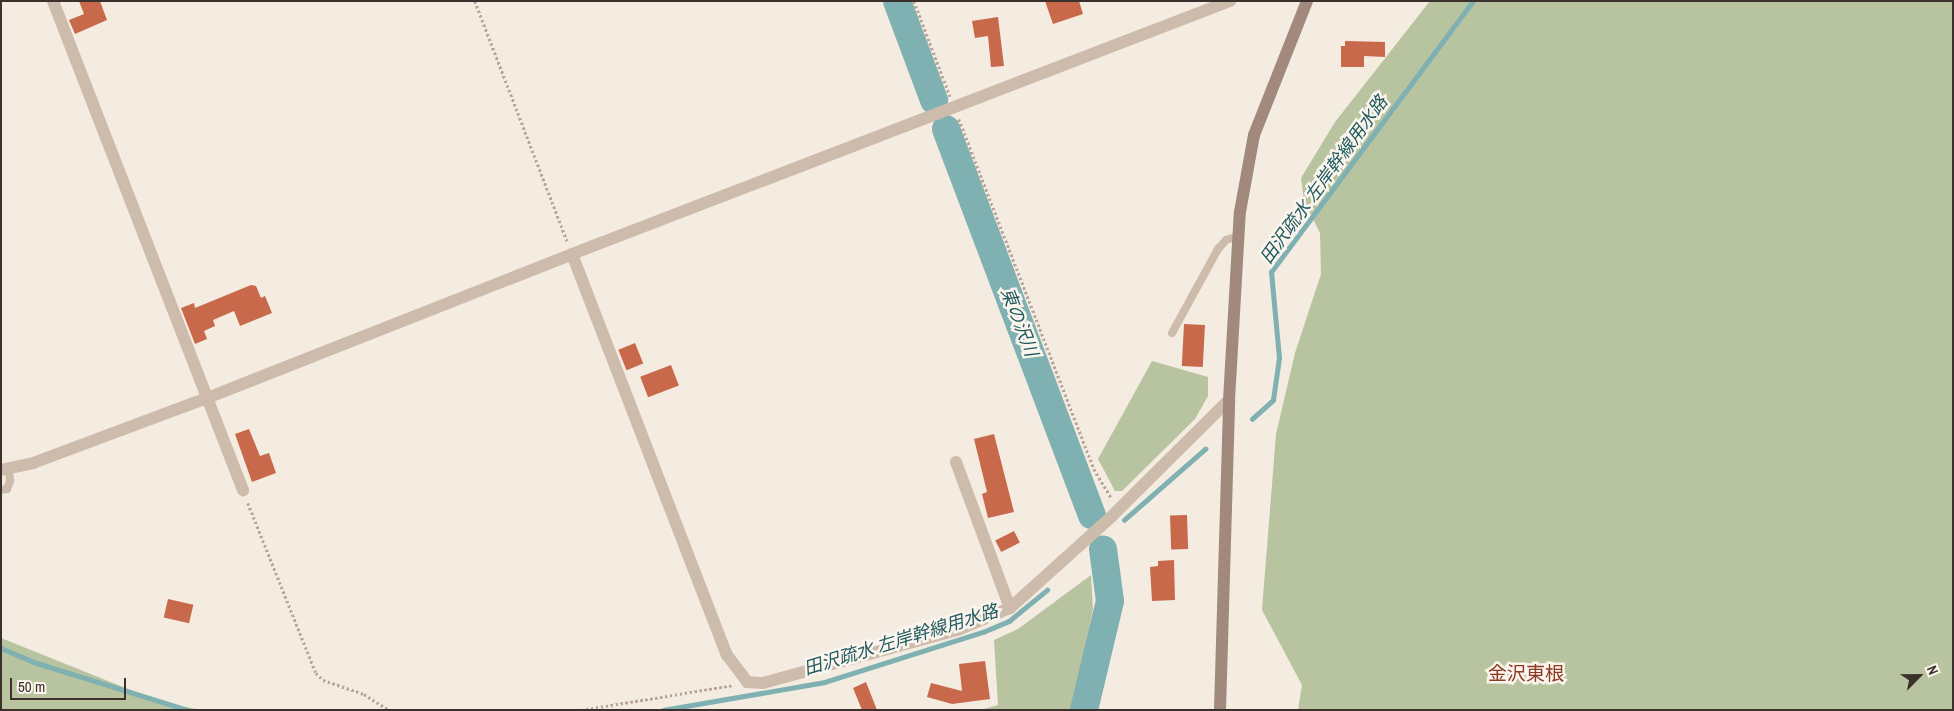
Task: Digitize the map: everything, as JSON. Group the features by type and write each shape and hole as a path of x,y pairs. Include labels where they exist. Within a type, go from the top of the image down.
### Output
{"street":[{"path":"53,1 243,490"},
{"path":"5,470 33,463 207,398 572,254 1230,1"},
{"path":"1220,710 1229,400 1238,236 1254,135 1307,1"},
{"path":"572,254 727,655 747,682 763,683 960,629 1010,608 1118,509 1229,400"},
{"path":"956,462 1010,608"}],"lane":[{"path":"1172,334 1218,249 1226,240 1238,236"},
{"path":"1,490 6,489 10,482 5,470"}],"path":[{"path":"475,1 572,254"},
{"path":"914,1 1094,469 1118,509"},
{"path":"243,490 316,673 322,680 364,694 389,710"},
{"path":"581,710 747,682"}],"green space":[{"path":"1430,1 1953,1 1953,710 1298,710 1302,685 1262,610 1276,434 1295,353 1321,274 1320,233 1304,201 1301,178 1335,122"},
{"path":"1152,361 1208,377 1208,396 1195,419 1122,491 1115,491 1098,459"},
{"path":"1091,575 1093,609 1073,710 980,710 998,705 994,640 1018,629"},
{"path":"1,638 163,703 202,710 1,710"}],"building":[{"path":"79,1 100,1 107,20 75,34 69,20 84,14"},
{"path":"1045,1 1079,1 1083,14 1053,24"},
{"path":"998,17 1004,66 991,67 988,36 975,38 972,21"},
{"path":"1345,41 1385,42 1385,57 1364,56 1364,67 1341,67 1341,46 1345,46"},
{"path":"251,285 256,286 261,298 265,296 272,313 240,326 234,311 213,320 215,326 204,331 207,339 195,344 181,308 194,303 195,308"},
{"path":"1184,324 1205,325 1203,367 1182,366"},
{"path":"635,343 643,363 627,370 618,350"},
{"path":"671,365 679,386 648,397 640,377"},
{"path":"249,429 260,456 269,453 276,473 252,482 235,434"},
{"path":"994,434 1014,512 988,518 982,494 987,492 974,439"},
{"path":"1187,515 1188,549 1171,550 1170,516"},
{"path":"1014,531 1020,543 1001,552 995,541"},
{"path":"1174,560 1175,600 1152,601 1150,567 1158,566 1158,561"},
{"path":"168,599 193,605 189,623 164,618"},
{"path":"985,661 990,699 952,704 927,697 931,683 962,691 959,664"},
{"path":"866,682 877,710 862,710 853,688"}],"waterway":[{"name":"東の沢川","path":"897,1 934,100"},
{"name":"田沢疏水 左岸幹線用水路","path":"1252,419 1273,400 1279,358 1271,272 1473,1"},
{"name":"東の沢川","path":"946,129 1092,515"},
{"name":"田沢疏水 左岸幹線用水路","path":"1124,520 1205,449"},
{"name":"東の沢川","path":"1084,710 1110,601 1103,549"},
{"name":"田沢疏水 左岸幹線用水路","path":"663,710 825,682 983,632 1009,621 1047,590"},
{"name":"田沢疏水 左岸幹線用水路","path":"1,648 37,663 188,710"}],"district":[{"name":"金沢東根","path":"1526,674"}]}
